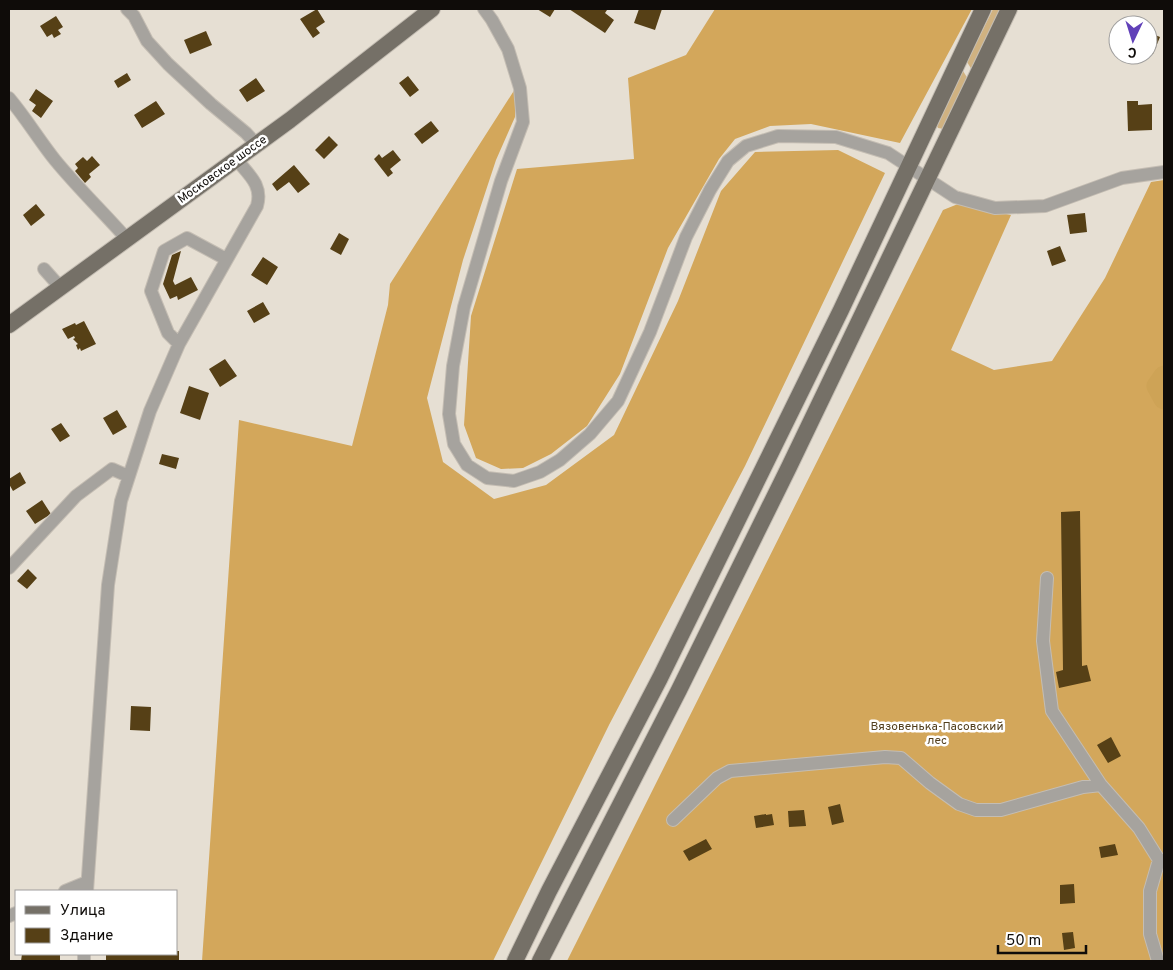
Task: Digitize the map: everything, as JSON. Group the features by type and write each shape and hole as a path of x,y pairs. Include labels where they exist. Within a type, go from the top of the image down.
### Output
{"main road":[{"name":"Московское шоссе","path":"9,324 236,159 334,86 432,9"},
{"path":"515,961 549,891 664,670 841,310 983,9"},
{"path":"540,961 679,690 856,331 1009,9"}],"street":[{"path":"127,9 134,16 147,41 168,64 256,144"},
{"path":"484,9 508,49 520,88 523,122 501,181 464,307 453,366 450,414 454,444 467,465 486,478 514,481 540,472 560,460 590,434 618,401 650,332 686,237 728,160 746,146 778,136 836,137 888,154 908,165 955,197 995,208 1045,206 1122,178 1164,172"},
{"path":"9,98 26,118 54,159 126,238"},
{"path":"69,890 87,886 108,585 121,501 150,411 179,344 256,206 259,197 259,187 236,159"},
{"path":"179,344 168,333 151,291 164,251 187,238 226,260"},
{"path":"44,269 60,287"},
{"path":"9,568 76,496 112,470 128,476"},
{"path":"1047,578 1043,641 1052,711 1101,785 1140,828 1161,860 1150,891 1150,934 1158,961"},
{"path":"673,820 717,778 730,771 885,757 901,758 958,804 976,810 1001,810 1083,787 1101,785"}],"shaded area":[{"path":"993,9 1003,9 972,70 967,62"},
{"path":"963,71 968,79 944,129 938,128 937,126"}],"green space":[{"path":"715,9 972,9 900,143 811,124 770,126 735,139 719,159 668,248 620,374 587,426 551,454 523,468 501,469 476,458 464,425 471,316 517,169 634,159 628,78 686,55"},
{"path":"515,89 515,117 496,160 463,260 427,398 443,462 494,499 546,485 614,435 678,301 721,191 755,152 838,150 885,173 745,466 609,725 493,961 202,961 239,420 352,446 388,305 390,284"},
{"name":"Вязовенька-Пасовский лес","path":"1164,180 1164,961 567,961 943,210 958,204 1011,215 951,350 994,370 1052,361 1105,278 1151,182"}],"building":[{"path":"317,9 325,22 316,28 320,33 313,38 300,19"},
{"path":"537,9 555,9 550,17"},
{"path":"569,9 605,9 607,10 605,13 614,20 605,33"},
{"path":"639,9 662,9 655,30 634,23"},
{"path":"56,16 63,27 58,30 61,34 54,38 52,34 47,37 40,26"},
{"path":"206,31 212,45 190,54 184,40"},
{"path":"127,73 131,80 118,88 114,81"},
{"path":"408,76 419,90 410,97 399,83"},
{"path":"256,78 265,91 247,102 239,90"},
{"path":"36,89 53,101 41,118 32,111 36,105 29,100"},
{"path":"156,101 165,114 142,128 134,115"},
{"path":"1127,101 1138,101 1138,105 1152,104 1152,130 1128,131"},
{"path":"431,121 439,131 422,144 414,134"},
{"path":"329,136 338,145 324,159 315,150"},
{"path":"393,150 401,160 390,169 393,173 388,177 374,159 379,154 382,158"},
{"path":"92,156 100,165 89,174 91,177 85,183 75,171 78,168 75,164 83,157 87,161"},
{"path":"294,165 310,184 298,193 289,182 277,191 272,184"},
{"path":"36,204 45,215 31,226 23,215"},
{"path":"1085,213 1087,232 1070,234 1067,215"},
{"path":"339,233 349,239 341,255 330,249"},
{"path":"1060,246 1066,261 1052,266 1047,251"},
{"path":"181,251 173,281 175,285 191,277 198,290 178,300 177,296 170,299 163,284 172,255"},
{"path":"263,257 278,267 267,285 251,275"},
{"path":"263,302 270,314 254,323 247,311"},
{"path":"84,321 96,344 81,351 80,348 78,350 76,345 78,344 73,339 75,338 74,336 68,339 62,329"},
{"path":"225,359 237,376 220,387 209,369"},
{"path":"189,386 209,393 200,420 180,413"},
{"path":"117,410 127,427 113,435 103,418"},
{"path":"61,423 70,436 60,442 51,429"},
{"path":"162,454 179,458 176,469 159,464"},
{"path":"20,472 26,483 13,491 9,484 9,479"},
{"path":"42,500 51,514 35,524 26,511"},
{"path":"1080,511 1082,666 1087,665 1091,681 1059,688 1056,672 1063,670 1061,512"},
{"path":"28,569 37,578 27,589 17,581"},
{"path":"131,706 151,707 150,731 130,730"},
{"path":"1111,737 1121,756 1108,763 1097,745"},
{"path":"840,804 844,822 832,825 828,807"},
{"path":"804,810 806,826 789,827 788,811"},
{"path":"772,814 774,825 756,828 754,816"},
{"path":"706,839 712,849 689,861 683,851"},
{"path":"1115,844 1118,855 1101,858 1099,847"},
{"path":"1074,884 1075,903 1060,904 1060,885"},
{"path":"1073,932 1075,948 1064,950 1062,933"},
{"path":"179,951 179,961 106,961 106,955 178,955"},
{"path":"22,955 60,955 60,961 21,961"}],"waterway":[{"path":"1164,376 1157,386 1164,399"}]}
